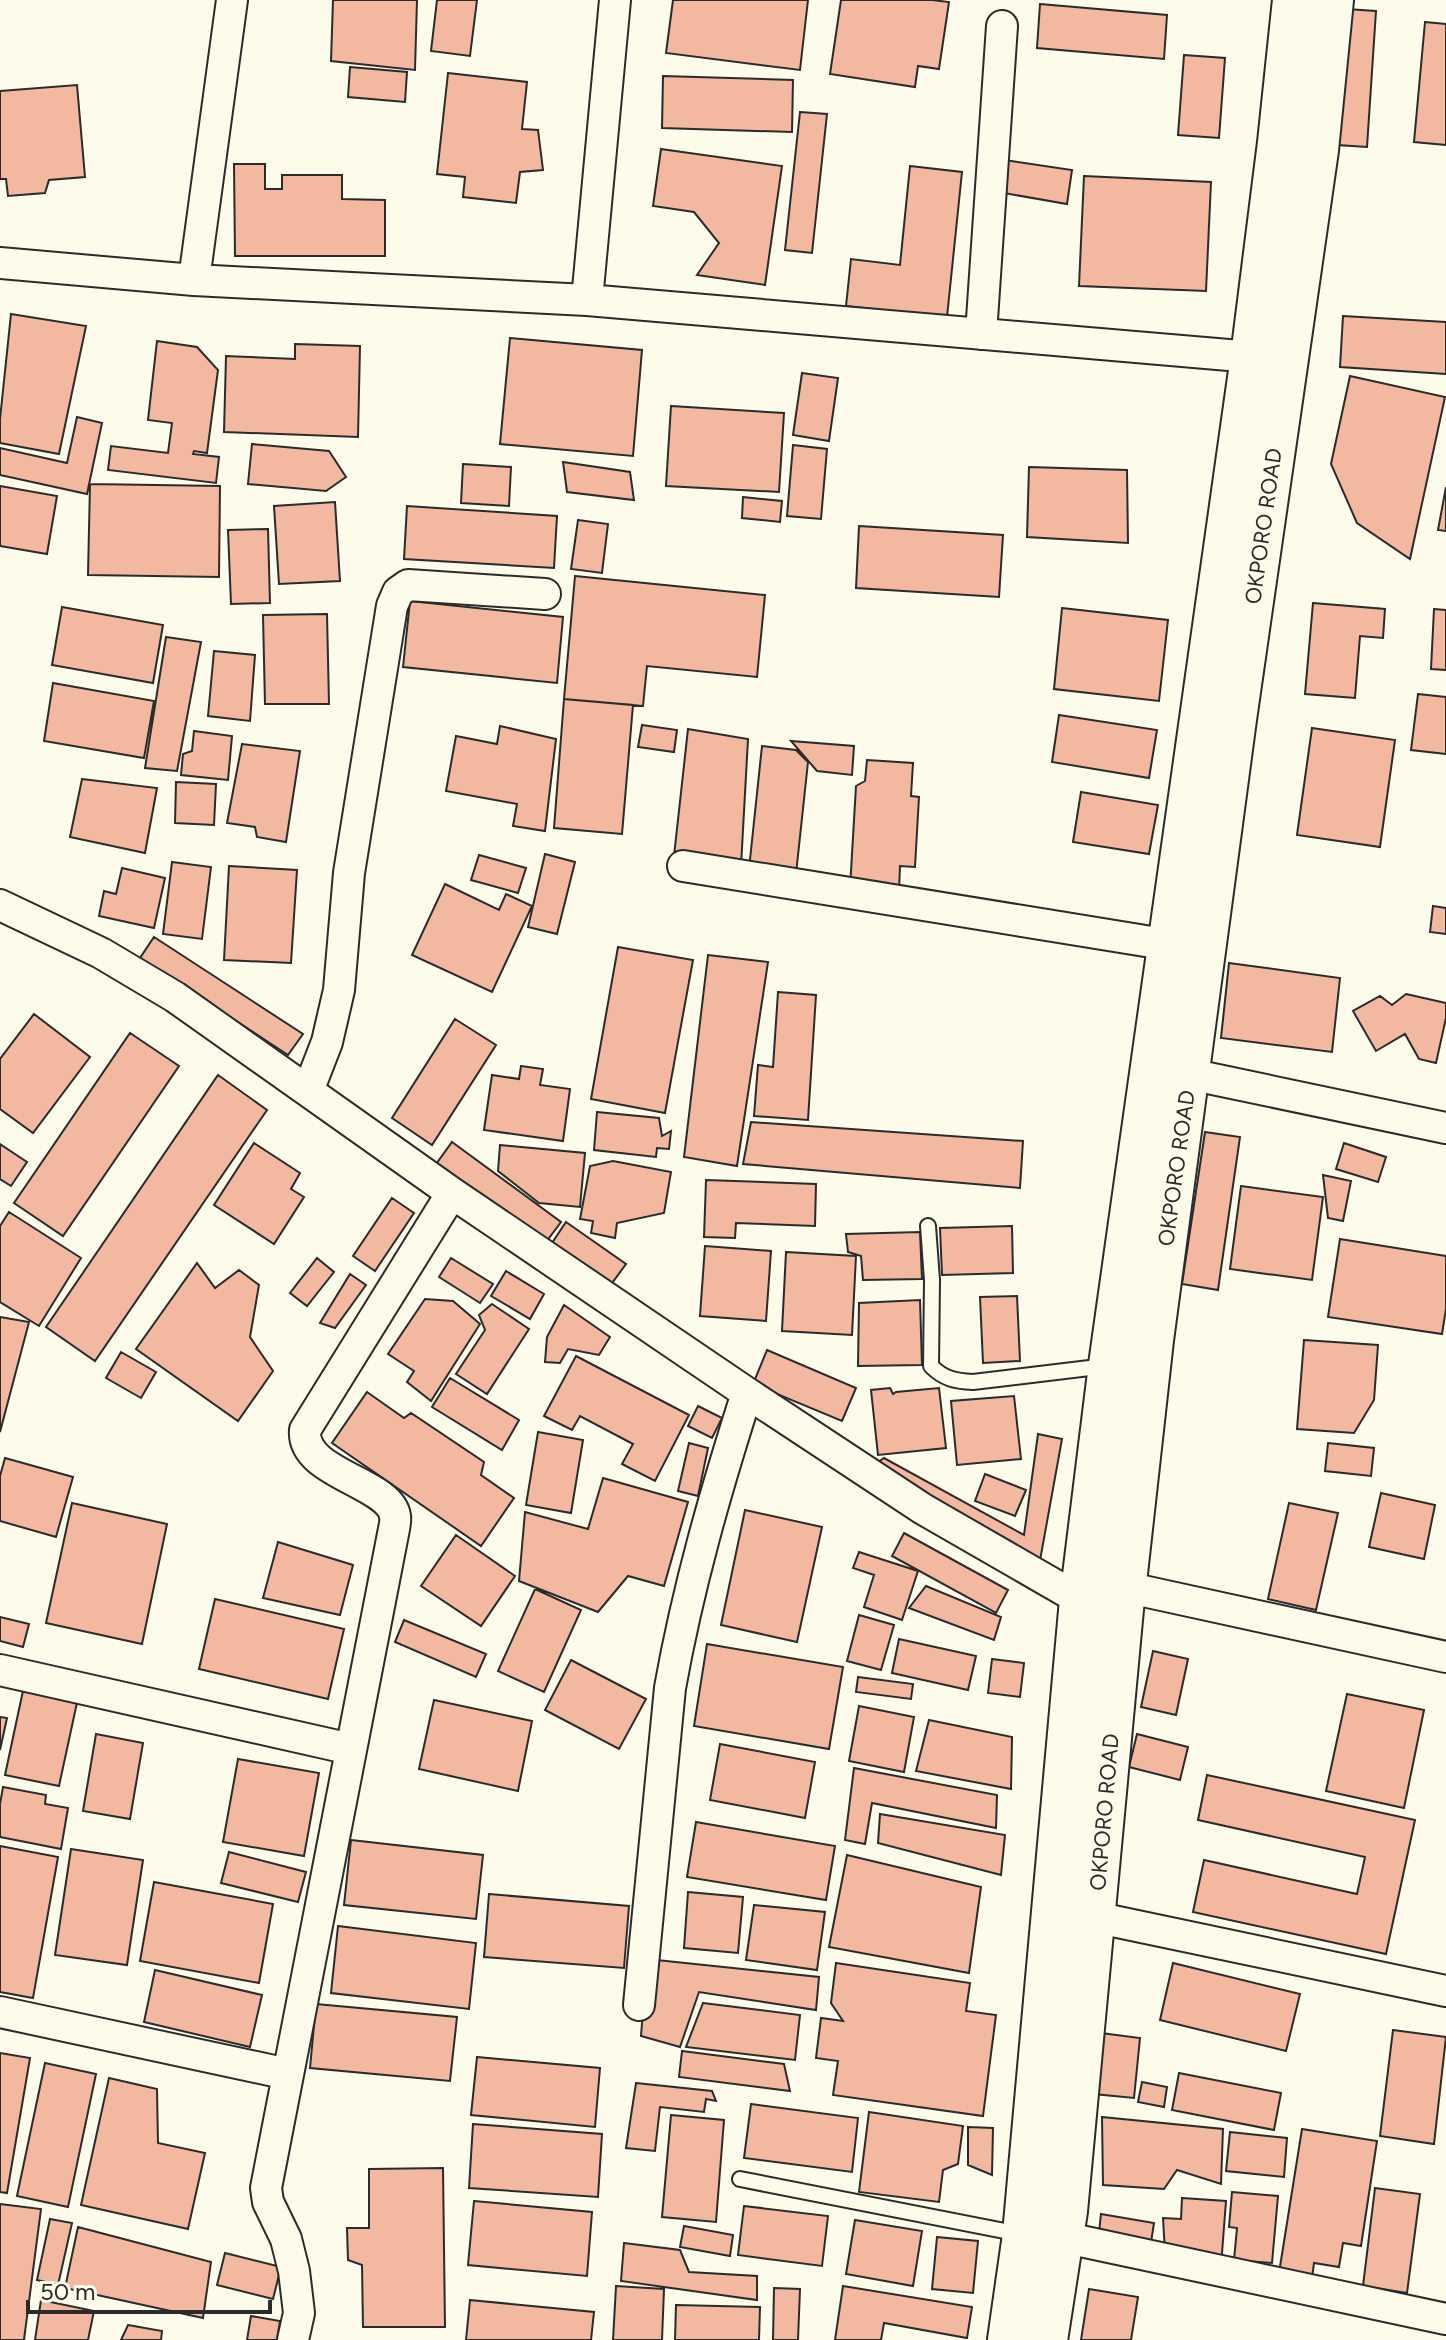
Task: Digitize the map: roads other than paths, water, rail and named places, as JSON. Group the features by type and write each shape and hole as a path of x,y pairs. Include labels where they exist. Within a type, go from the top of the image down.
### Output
{"main road":[{"name":"OKPORO ROAD","path":"1046,2340 1043,2236 1081,1600 1110,1365 1252,357 1294,0"},
{"name":"OKPORO ROAD","path":"1009,2340 1043,2236 1094,1917 1152,1340 1235,719 1317,150 1332,0"}],"street":[{"path":"194,280 232,0"},
{"path":"587,300 615,0"},
{"path":"981,334 1002,26"},
{"path":"0,263 194,280 587,300 1252,357"},
{"path":"308,1091 327,1042 339,990 349,873 392,606 398,592 408,585 545,594"},
{"path":"683,866 1170,945"},
{"path":"0,905 101,953 175,997 452,1193 747,1393 923,1509 1081,1600"},
{"path":"1189,1074 1446,1128"},
{"path":"293,2340 299,2313 294,2271 286,2239 268,2202 266,2188 395,1514 387,1501 314,1456 304,1441 305,1430 452,1193"},
{"path":"639,2005 670,1688 679,1637 707,1522 747,1393"},
{"path":"1125,1587 1446,1657"},
{"path":"0,1670 351,1749"},
{"path":"1094,1917 1446,1991"},
{"path":"0,2012 288,2074"},
{"path":"1043,2236 1446,2319"}],"lane":[{"path":"928,1226 932,1280 931,1366 942,1376 955,1382 973,1382 1110,1365"},
{"path":"740,2179 1043,2236"}]}
